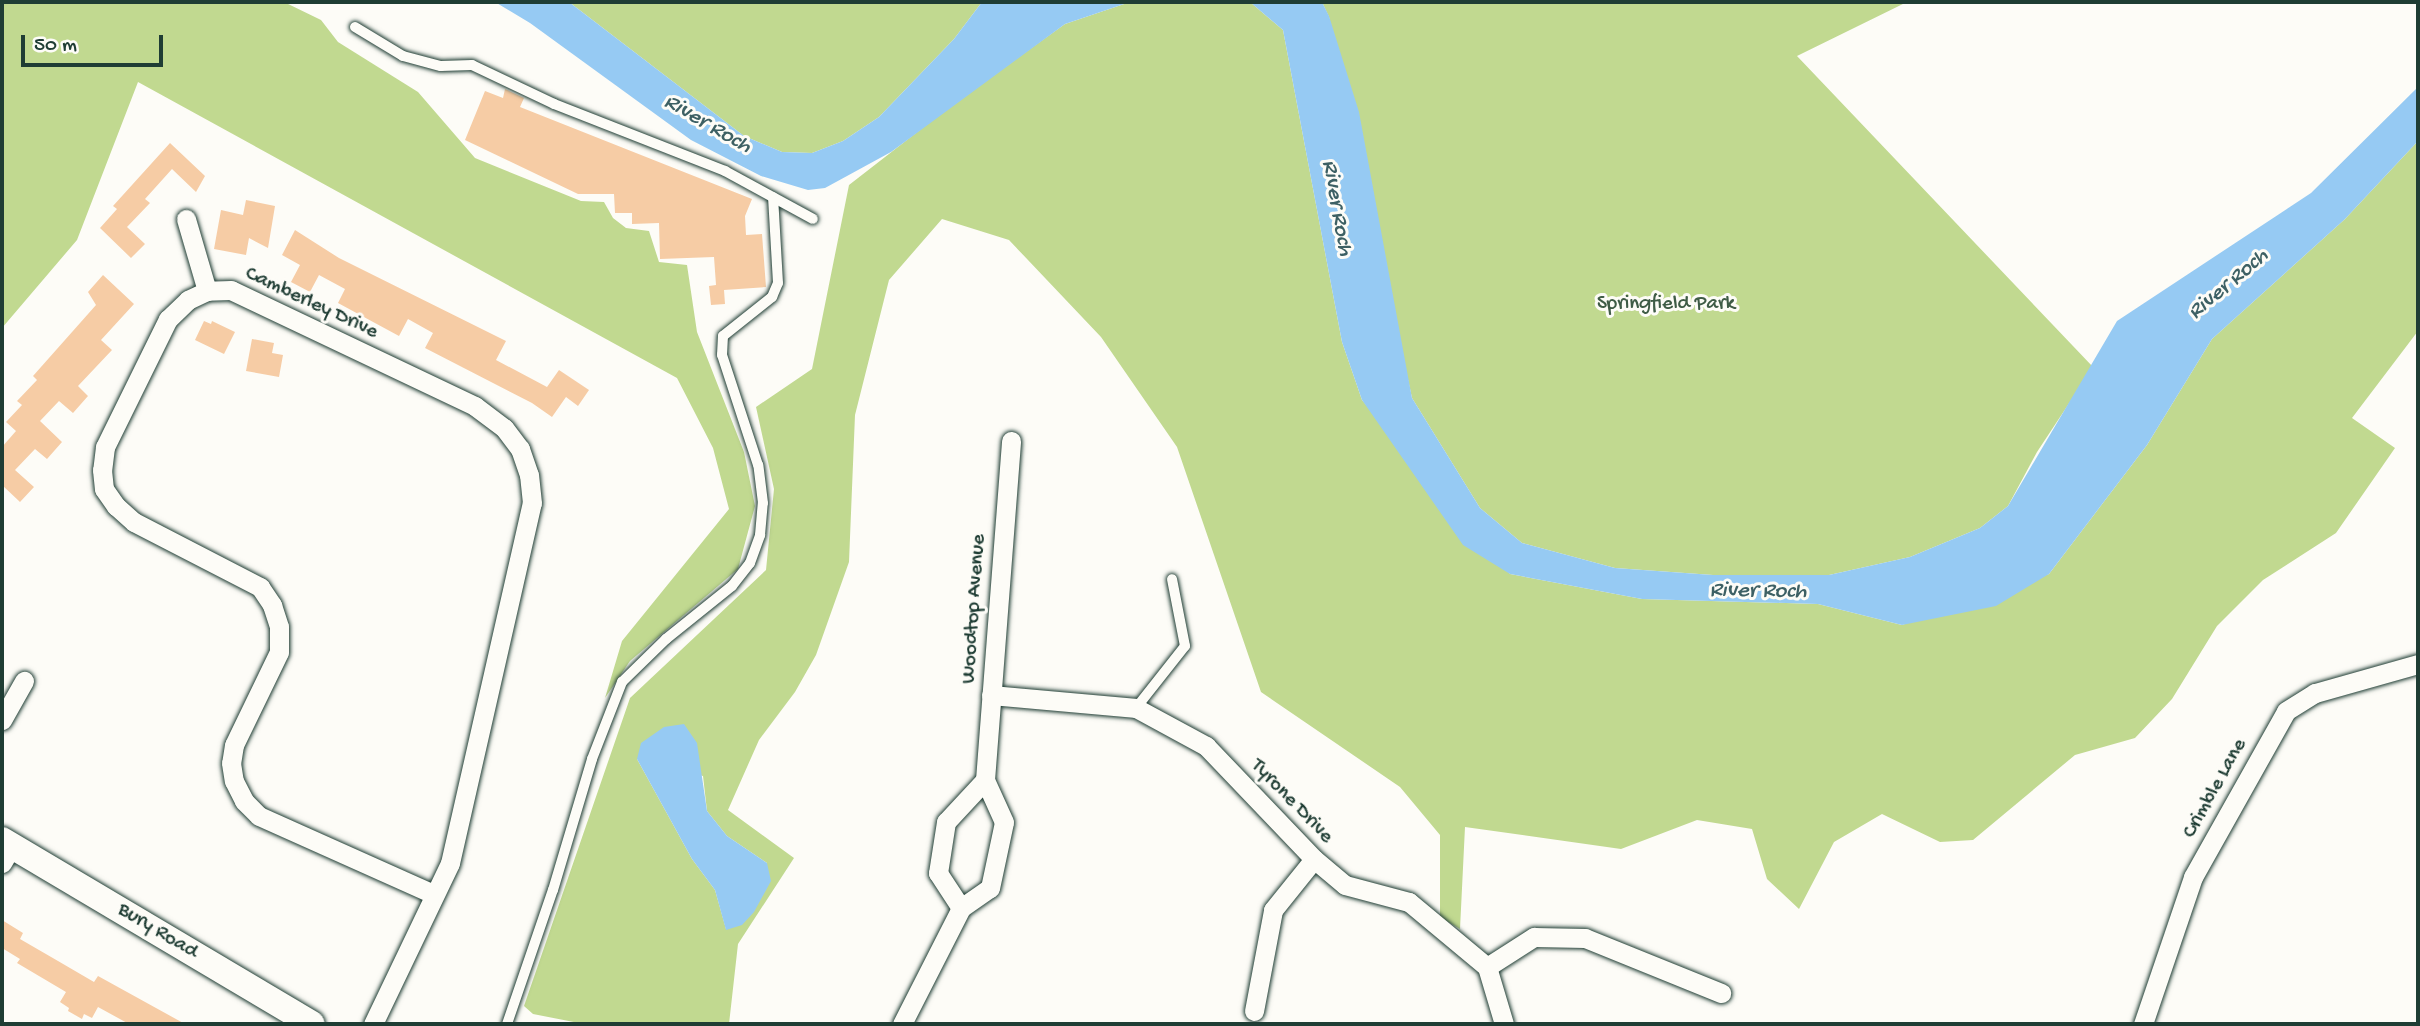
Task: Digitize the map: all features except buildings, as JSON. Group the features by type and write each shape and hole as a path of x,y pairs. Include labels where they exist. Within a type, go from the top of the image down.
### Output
{"main road":[{"name":"Bury Road","path":"5,849 312,1024"}],"street":[{"path":"186,217 207,291 188,300 168,319 105,447 102,470 104,489 116,506 134,522 260,587 272,605 279,627 279,652 234,745 231,763 234,781 244,801 259,816 433,894"},
{"name":"Camberley Drive","path":"207,291 231,290 475,406 504,428 520,449 529,475 532,503 450,863 373,1024"},
{"name":"Woodtop Avenue","path":"902,1024 961,908 990,888 1004,822 985,780 1010,441"},
{"name":"Crimble Lane","path":"2143,1024 2193,877 2286,711 2315,693 2418,664"},
{"path":"2,720 24,681"},
{"name":"Tyrone Drive","path":"991,695 1136,708 1206,746 1314,859 1345,885 1409,902 1487,967"},
{"path":"961,908 938,873 946,822 985,780"},
{"path":"1254,1011 1273,910 1314,859"},
{"path":"1504,1024 1487,967 1534,937 1585,937 1721,993"}],"lane":[{"path":"355,27 403,56 441,66 472,65 554,104 725,171 813,219"},
{"path":"507,1024 553,890 592,759 622,681 666,639 732,586 750,563 760,535 763,503 758,465 722,355 723,336 772,297 778,283 773,197"},
{"path":"1136,708 1185,646 1172,579"}],"green space":[{"path":"2,2 284,2 321,20 338,42 418,92 475,158 581,201 604,202 613,218 626,228 649,231 659,262 687,265 697,332 744,452 755,506 738,569 630,661 605,698 622,641 729,509 713,448 677,378 138,82 77,240 2,328"},
{"path":"569,2 982,2 954,39 879,117 843,141 812,153 782,152 744,136"},
{"path":"1130,2 1250,2 1283,30 1342,342 1362,400 1510,574 1642,599 1818,604 1902,625 2049,574 2147,445 2212,339 2345,219 2418,141 2418,331 2352,418 2395,448 2336,533 2263,580 2217,626 2172,699 2135,738 2075,755 1973,840 1940,842 1882,814 1834,842 1799,909 1767,879 1752,829 1697,820 1621,849 1465,827 1460,929 1440,917 1440,835 1400,787 1261,692 1177,447 1101,337 1009,240 942,219 889,280 855,415 849,562 816,655 795,692 759,740 728,810 794,858 738,944 729,1024 584,1024 533,1014 524,1006 630,698 766,570 774,489 756,407 812,369 849,185 952,105 1065,24","holes":["637,759 703,776 707,811 727,836 767,863 726,929 715,890 692,859"]},
{"name":"Springfield Park","path":"1322,2 1907,2 1797,56 2093,367 2037,452 2008,506 1980,528 1910,557 1829,575 1713,575 1615,568 1522,543 1480,508 1412,398 1329,17"}],"water":[{"name":"River Roch","path":"495,2 569,2 744,136 782,152 812,153 843,141 879,117 954,39 982,2 1130,2 1065,24 891,152 825,188 808,190 761,176 691,140 530,23"},
{"name":"River Roch","path":"1250,2 1322,2 1329,16 1359,112 1412,398 1480,508 1522,543 1615,568 1713,575 1829,575 1910,557 1980,528 2008,506 2117,321 2311,193 2418,87 2418,141 2345,219 2212,339 2147,445 2049,574 1996,606 1902,625 1818,604 1642,599 1510,574 1463,545 1362,400 1342,342 1283,30"},
{"path":"684,724 697,743 707,811 727,836 767,863 771,881 754,912 742,925 726,930 715,890 692,859 637,759 641,743 664,727"}]}
